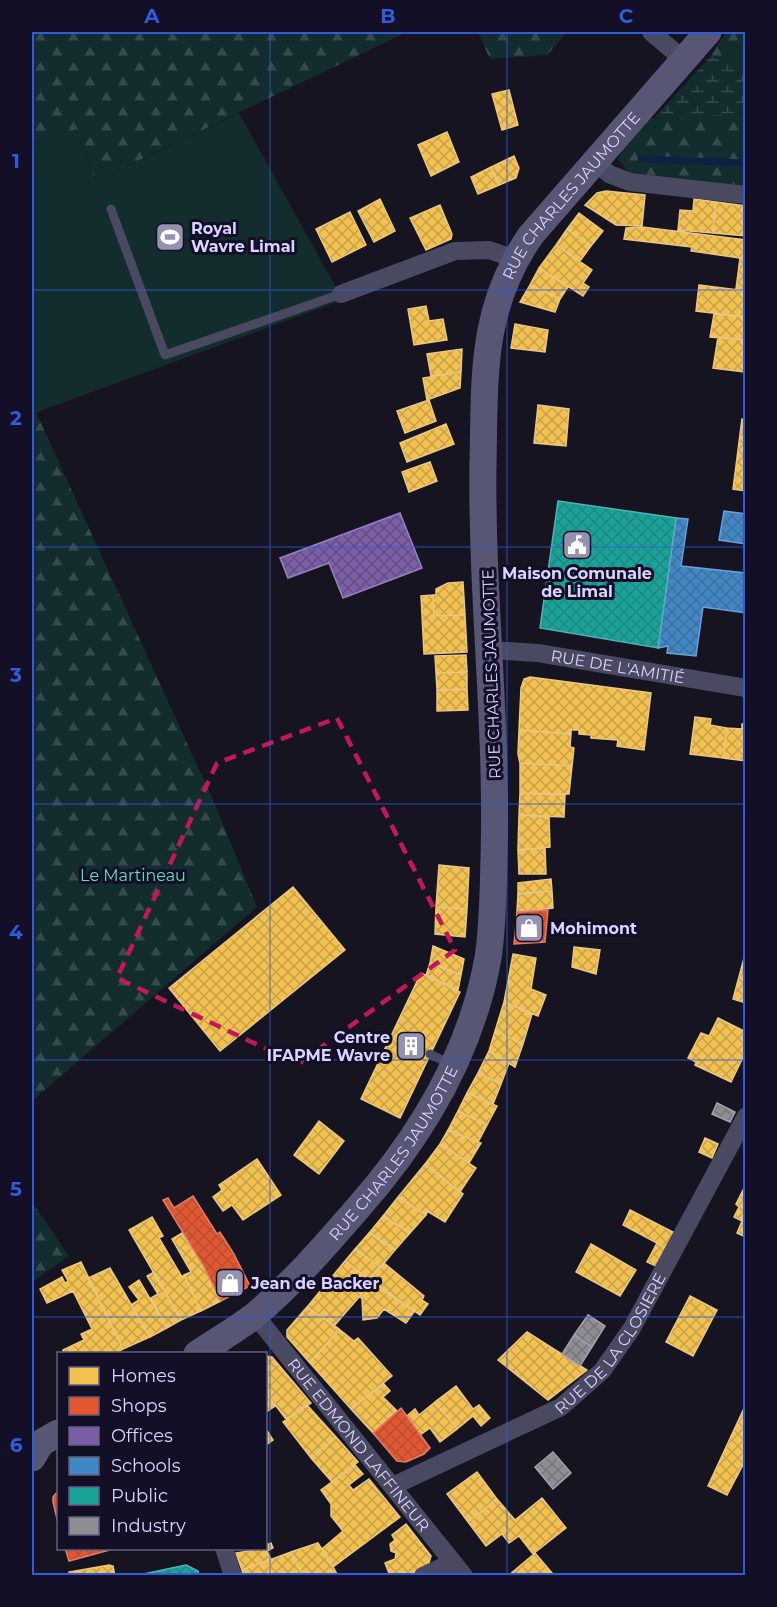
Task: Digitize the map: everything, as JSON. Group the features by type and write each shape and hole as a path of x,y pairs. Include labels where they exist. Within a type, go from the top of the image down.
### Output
{"main road":[{"name":"RUE CHARLES JAUMOTTE","path":"199,1352 255,1315 307,1266 378,1186 440,1096 442,1060 476,1007 488,958 496,804 483,487 488,335 500,291 514,259 531,235 708,32"},
{"path":"32,1458 41,1443 57,1434"}],"street":[{"path":"651,32 683,59"},
{"path":"595,160 609,174 630,182 746,195"},
{"path":"341,294 455,251 489,249 514,259"},
{"name":"RUE DE L'AMITIÉ","path":"490,650 538,653 746,688"},
{"name":"RUE DE LA CLOSIERE","path":"393,1486 561,1407 602,1371 632,1328 746,1116"},
{"name":"RUE EDMOND LAFFINEUR","path":"255,1315 458,1569"},
{"path":"225,1550 232,1575"},
{"path":"423,1575 458,1569"}],"lane":[{"path":"111,209 165,355 341,294"}],"highlighted area":[{"path":"337,718 455,950 298,1064 117,978 217,763"}],"green space":[{"path":"32,32 407,32 96,181 77,129 32,145"},
{"path":"478,32 567,32 547,55 490,59"},
{"path":"726,32 745,32 745,62 710,57"},
{"path":"710,57 745,62 745,112 673,119 654,118"},
{"path":"745,112 745,186 629,173 618,159 642,118 673,119"},
{"name":"Royal Wavre Limal","path":"239,113 343,300 32,414 32,145 77,128 96,181"},
{"name":"Le Martineau","path":"36,412 213,800 257,907 32,1101 32,414"},
{"path":"32,1202 69,1256 32,1282"}],"building: Homes":[{"path":"509,90 518,125 502,130 492,94"},
{"path":"447,132 459,162 431,176 418,145"},
{"path":"514,156 519,168 516,178 499,185 491,167"},
{"path":"491,167 499,185 478,194 471,177"},
{"path":"606,191 645,195 642,226 616,225 585,205 597,193"},
{"path":"380,199 395,231 374,242 358,211"},
{"path":"694,199 716,202 713,233 678,230 680,210 693,211"},
{"path":"716,202 746,206 746,236 713,233"},
{"path":"440,205 452,234 451,239 426,250 410,218"},
{"path":"350,212 366,245 332,262 316,229"},
{"path":"579,213 603,231 591,246 567,229"},
{"path":"642,227 746,240 746,291 736,289 740,258 691,251 692,247 624,239 626,228"},
{"path":"567,229 591,246 580,261 556,245"},
{"path":"556,245 592,270 583,283 589,287 583,296 539,268"},
{"path":"539,268 568,287 560,299 530,285"},
{"path":"530,285 560,299 555,312 520,302"},
{"path":"699,285 746,291 746,317 696,311"},
{"path":"426,306 429,321 443,319 447,340 414,345 408,309"},
{"path":"714,314 746,317 746,340 710,337"},
{"path":"515,324 548,330 545,352 511,348"},
{"path":"718,337 746,340 744,372 713,368"},
{"path":"462,349 461,372 431,376 427,354"},
{"path":"461,372 460,388 427,400 423,378"},
{"path":"429,400 436,421 405,433 397,411"},
{"path":"538,405 569,409 566,446 534,443"},
{"path":"742,419 746,419 746,491 733,489"},
{"path":"446,424 454,444 407,462 400,443"},
{"path":"430,462 437,481 409,492 402,472"},
{"path":"463,582 465,615 434,616 433,595 436,595 436,589 448,583"},
{"path":"433,595 434,616 465,615 467,652 424,654 421,596"},
{"path":"466,655 467,672 436,673 435,656"},
{"path":"467,672 467,689 437,690 436,673"},
{"path":"530,677 651,693 644,750 617,746 618,740 591,738 591,735 579,734 579,730 571,730 571,734 519,730 521,688 524,679"},
{"path":"467,689 468,710 437,711 437,690"},
{"path":"695,717 711,719 710,725 727,728 723,758 690,754"},
{"path":"742,724 746,724 746,761 723,758 727,728 742,729"},
{"path":"519,730 571,734 570,747 574,748 572,766 520,763"},
{"path":"520,763 572,766 569,794 520,793"},
{"path":"520,793 565,795 564,817 519,815"},
{"path":"519,815 549,817 550,847 518,850"},
{"path":"545,848 546,874 519,874 518,850"},
{"path":"439,865 469,868 467,909 436,907"},
{"path":"551,879 552,891 518,894 518,883"},
{"path":"293,887 345,950 220,1051 169,988"},
{"path":"552,891 553,908 517,912 518,894"},
{"path":"436,907 467,909 465,937 435,934"},
{"path":"433,946 464,959 461,975 430,963"},
{"path":"574,947 600,950 596,974 572,967"},
{"path":"513,954 536,958 531,989 546,995 538,1016 504,1002"},
{"path":"744,958 746,959 746,1003 733,999"},
{"path":"430,963 461,975 458,990 426,975"},
{"name":"Centre IFAPME Wavre","path":"421,973 460,992 400,1118 361,1099"},
{"path":"504,1002 532,1014 523,1044 495,1031"},
{"path":"718,1018 746,1032 746,1051 731,1082 695,1065 696,1062 688,1058 701,1033 709,1036"},
{"path":"495,1031 523,1044 515,1067 489,1051"},
{"path":"489,1051 509,1063 501,1084 478,1073"},
{"path":"478,1073 501,1084 493,1104 467,1093"},
{"path":"467,1093 497,1106 487,1125 458,1111"},
{"path":"458,1111 487,1125 478,1142 448,1130"},
{"path":"319,1121 344,1141 319,1174 294,1155"},
{"path":"448,1130 481,1143 469,1163 440,1144"},
{"path":"705,1138 718,1144 712,1158 699,1152"},
{"path":"440,1144 476,1168 460,1192 425,1164"},
{"path":"257,1159 281,1195 243,1220 232,1205 223,1211 213,1197 222,1190 219,1185"},
{"path":"425,1164 463,1194 445,1222 427,1211 426,1215 398,1197"},
{"path":"746,1184 746,1237 737,1233 742,1221 734,1217 739,1207 736,1204"},
{"path":"398,1197 426,1215 410,1233 383,1216"},
{"path":"630,1210 675,1233 668,1249 623,1225"},
{"path":"383,1216 410,1233 395,1250 369,1233"},
{"path":"152,1217 163,1236 159,1238 182,1277 184,1275 201,1311 181,1320 129,1230"},
{"path":"182,1233 203,1265 221,1301 201,1311 184,1275 191,1272 172,1239"},
{"path":"369,1233 395,1250 381,1267 355,1249"},
{"path":"657,1243 668,1249 658,1267 647,1262"},
{"path":"591,1244 636,1270 620,1296 576,1272"},
{"path":"355,1249 381,1267 369,1279 345,1261"},
{"path":"345,1261 372,1282 334,1326 307,1307"},
{"path":"81,1262 123,1349 118,1352 63,1352 84,1340 81,1334 92,1329 73,1291 47,1303 40,1289 62,1277 65,1283 68,1281 62,1270"},
{"path":"384,1263 424,1296 422,1300 428,1304 420,1315 369,1279"},
{"path":"110,1268 150,1337 123,1349 88,1278"},
{"path":"154,1272 181,1320 167,1328 151,1298 158,1294 147,1276"},
{"path":"139,1280 167,1328 150,1337 131,1305 139,1300 129,1287"},
{"path":"372,1282 414,1312 406,1323 384,1309 377,1318 363,1320 362,1298 359,1297"},
{"path":"690,1296 717,1310 693,1356 666,1342"},
{"path":"307,1307 339,1329 310,1363 287,1337 287,1330"},
{"path":"339,1329 354,1341 358,1338 392,1376 351,1409 310,1363"},
{"path":"527,1332 587,1370 548,1400 498,1360"},
{"path":"267,1356 272,1357 311,1403 286,1419 267,1394"},
{"path":"384,1384 390,1391 383,1397 397,1411 373,1433 351,1409"},
{"path":"456,1386 473,1409 479,1405 490,1418 481,1426 473,1416 457,1429 435,1402"},
{"path":"267,1394 275,1406 267,1411"},
{"path":"435,1402 457,1429 440,1442 430,1428 420,1435 407,1416 415,1409 419,1415"},
{"path":"746,1404 746,1459 727,1495 708,1486"},
{"path":"307,1405 336,1437 311,1458 283,1422"},
{"path":"267,1431 273,1440 267,1444"},
{"path":"336,1437 358,1462 332,1482 311,1458"},
{"path":"355,1465 363,1474 349,1485 353,1490 369,1479 400,1517 333,1567 322,1549 343,1531 331,1516 331,1504 321,1490"},
{"path":"477,1472 497,1499 468,1522 447,1494"},
{"path":"542,1498 566,1528 533,1554 519,1536 509,1543 502,1534 486,1546 468,1522 497,1499 515,1520"},
{"path":"406,1524 431,1556 428,1566 407,1576 390,1576 385,1563 395,1559 396,1553 391,1551 390,1544 395,1540 392,1535"},
{"path":"271,1543 273,1548 267,1551 271,1559 242,1570 236,1553 267,1550 267,1545"},
{"path":"318,1543 338,1576 303,1576 291,1552"},
{"path":"291,1552 303,1576 273,1576 267,1561"},
{"path":"535,1553 552,1573 549,1576 508,1576"},
{"path":"267,1561 273,1576 243,1576 242,1570"},
{"path":"113,1566 115,1576 70,1576 69,1572"}],"building: Shops":[{"path":"548,910 545,942 514,944 517,912"},
{"path":"193,1196 217,1234 220,1232 234,1254 250,1286 221,1301 203,1265 163,1200 168,1198 174,1208"},
{"path":"401,1408 430,1448 424,1454 406,1462 397,1461 373,1433"},
{"path":"57,1492 57,1519 53,1502 53,1497"},
{"path":"66,1550 110,1550 69,1561"}],"building: Offices":[{"path":"400,513 422,568 343,598 329,563 288,578 280,558"}],"building: Schools":[{"path":"724,511 746,514 746,544 719,540"},
{"path":"676,518 688,519 681,566 746,573 746,613 703,607 696,656 667,653 668,646 658,648"}],"building: Public":[{"path":"558,501 676,518 658,648 540,628"},
{"path":"186,1565 198,1571 199,1576 134,1576"}],"building: Industry":[{"path":"717,1103 735,1112 730,1122 712,1114"},
{"path":"588,1315 605,1326 592,1347 574,1335"},
{"path":"574,1335 592,1347 580,1366 562,1354"},
{"path":"553,1452 571,1473 553,1489 535,1467"}],"waterway":[{"path":"641,159 746,163"}],"place":[{"name":"Royal Wavre Limal","path":"170,237"},
{"name":"Maison Comunale de Limal","path":"577,545"},
{"name":"Mohimont","path":"529,928"},
{"name":"Centre IFAPME Wavre","path":"411,1046"},
{"name":"Jean de Backer","path":"230,1283"}]}
